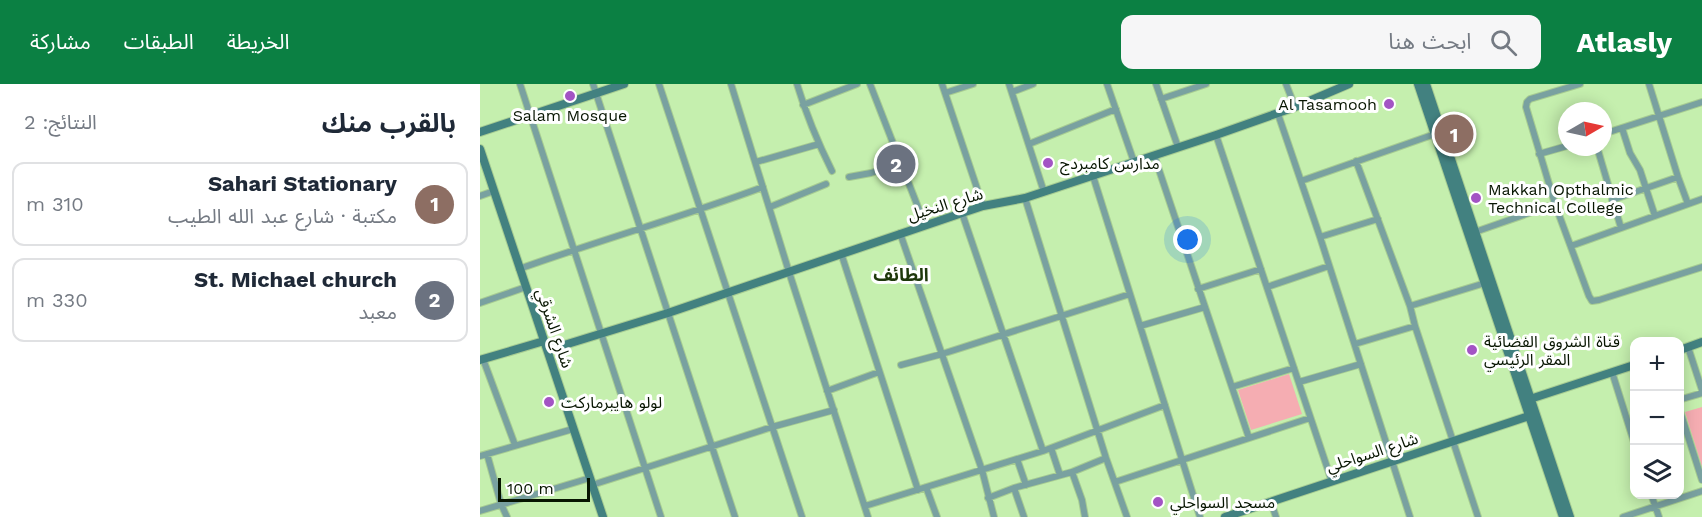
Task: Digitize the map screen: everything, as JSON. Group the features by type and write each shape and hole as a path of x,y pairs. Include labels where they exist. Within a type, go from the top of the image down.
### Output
{"street":[{"path":"520,84 661,517"},
{"path":"593,84 735,517"},
{"path":"480,132 624,84"},
{"path":"659,84 699,211 729,292 802,517"},
{"path":"731,84 868,517"},
{"path":"797,84 819,144 832,171"},
{"path":"804,105 857,84"},
{"path":"870,84 925,225"},
{"path":"942,84 983,206"},
{"path":"945,93 973,84"},
{"path":"1009,84 1044,192"},
{"path":"1011,92 1033,84"},
{"path":"1107,84 1134,162"},
{"path":"1156,84 1178,147"},
{"path":"1161,99 1206,84"},
{"path":"1286,84 1295,107"},
{"name":"شارع النخيل","path":"548,350 668,313 983,206 1025,198 1093,176 1278,114 1338,86 1349,84"},
{"path":"1419,84 1435,134 1475,232 1565,516"},
{"path":"1426,84 1485,283 1527,400"},
{"path":"1580,84 1527,102 1526,107 1555,204 1588,296 1593,300 1599,300 1702,267"},
{"path":"1649,84 1688,204"},
{"path":"1612,131 1702,102"},
{"path":"1029,144 1116,110"},
{"path":"1278,114 1410,517"},
{"path":"1622,128 1630,153 1640,170 1655,216"},
{"path":"1301,181 1435,134"},
{"path":"1216,135 1332,482"},
{"path":"756,162 819,144"},
{"name":"شارع الشرقي","path":"480,149 603,517"},
{"path":"1539,154 1558,149"},
{"path":"1154,155 1249,438"},
{"path":"1600,156 1621,228"},
{"path":"1356,161 1410,306 1478,517"},
{"path":"849,177 871,173 901,163"},
{"path":"1093,176 1200,517"},
{"path":"1612,200 1678,177"},
{"path":"770,207 826,184"},
{"path":"519,269 574,249 699,211 762,187"},
{"path":"480,196 494,191"},
{"path":"1025,198 1124,516"},
{"path":"1571,246 1702,199"},
{"path":"1475,232 1555,204"},
{"path":"962,213 1043,451"},
{"path":"1320,237 1378,219"},
{"path":"900,233 982,470 994,517"},
{"path":"841,253 918,490"},
{"path":"1267,287 1329,266"},
{"path":"1198,289 1261,269"},
{"path":"1410,306 1485,283"},
{"path":"480,303 526,287"},
{"path":"901,365 1130,294"},
{"path":"1140,326 1205,307"},
{"path":"1354,344 1415,326"},
{"path":"515,445 482,359 544,341"},
{"path":"1684,398 1702,392 1684,348 1702,342"},
{"path":"1299,382 1361,364"},
{"path":"1527,400 1630,366"},
{"path":"1232,387 1294,368"},
{"path":"827,391 879,372"},
{"path":"1612,372 1630,427"},
{"path":"865,506 1043,451 1165,405"},
{"path":"480,511 645,468 772,427 834,410"},
{"name":"شارع السواحلي","path":"1225,517 1532,415"},
{"path":"1115,482 1310,418"},
{"path":"1684,424 1702,480"},
{"path":"507,517 483,455 573,429"},
{"path":"1051,448 1060,475"},
{"path":"988,498 1014,488 1072,472 1107,458"},
{"path":"1017,459 1026,485"},
{"path":"1072,472 1082,500 1085,517"},
{"path":"926,487 936,517"},
{"path":"1014,488 1024,517"},
{"path":"1623,517 1702,490"},
{"path":"1652,499 1659,517"},
{"path":"1271,502 1276,517"}],"shaded area":[{"path":"1289,374 1302,414 1251,430 1238,390"},
{"path":"1702,407 1702,467 1685,412"}],"place":[{"name":"Salam Mosque","path":"570,96"},
{"name":"Al Tasamooh","path":"1389,104"},
{"name":"Sahari Stationary","path":"1454,134"},
{"name":"مدارس كامبردج","path":"1048,163"},
{"name":"St. Michael church","path":"896,164"},
{"name":"Makkah Opthalmic Technical College","path":"1476,198"},
{"name":"قناة الشروق الفضائية المقر الرئيسي","path":"1472,350"},
{"name":"لولو هايبرماركت","path":"549,402"},
{"name":"مسجد السواحلي","path":"1158,502"}],"district":[{"name":"الطائف","path":"901,275"}]}
